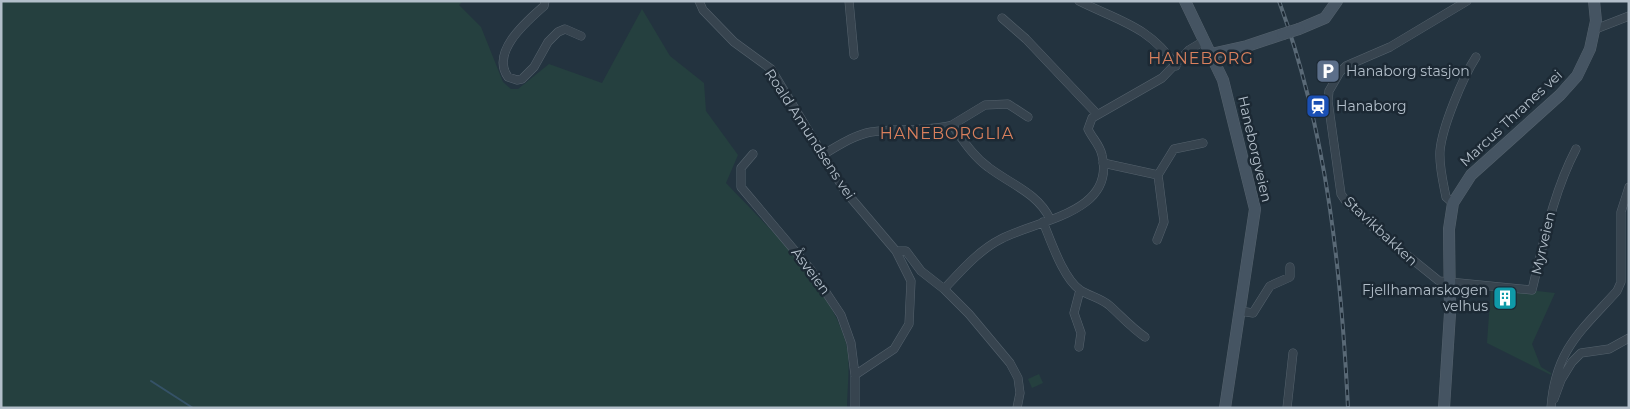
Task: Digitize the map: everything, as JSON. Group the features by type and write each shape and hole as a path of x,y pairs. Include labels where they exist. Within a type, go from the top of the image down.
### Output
{"street":[{"path":"545,1 544,6 516,34 504,54 502,63 508,77 517,80 529,74 558,32 565,29 581,36"},
{"name":"Roald Amundsens vei","path":"699,1 703,10 734,42 771,69 845,191 896,251 906,251 921,271 969,314 1016,372 1020,393 1017,408"},
{"path":"849,1 854,55"},
{"path":"1079,1 1139,28 1157,44 1176,66"},
{"name":"Haneborgveien","path":"1185,1 1211,54 1227,94 1255,209 1225,408"},
{"path":"1211,54 1247,46 1299,30 1325,18 1338,1"},
{"name":"Stavikbakken","path":"1450,281 1439,281 1430,275 1345,200 1341,194 1328,101 1329,90 1346,66 1377,53 1467,1"},
{"name":"Marcus Thranes vei","path":"1588,1 1593,30"},
{"name":"Marcus Thranes vei","path":"1444,408 1450,281 1449,229 1453,203 1471,175 1569,87 1583,66 1590,49 1596,13 1594,1"},
{"path":"1593,30 1629,16"},
{"path":"1002,18 1026,39 1097,114"},
{"path":"944,290 991,245 1020,230 1070,214 1096,192 1103,171 1103,162 1099,148 1088,128 1092,118 1162,78 1193,47 1204,41"},
{"path":"1453,203 1446,197 1440,152 1442,139 1458,93 1476,57"},
{"path":"822,155 852,138 871,132 936,129 952,125 984,105 1008,104 1028,117"},
{"path":"952,125 972,152 987,167 1040,201 1059,259 1080,290 1103,301 1145,337"},
{"path":"1157,240 1164,222 1158,175 1174,149 1203,143"},
{"name":"Myrveien","path":"1450,281 1532,290 1552,202 1563,174 1576,149"},
{"name":"Åsveien","path":"753,154 741,168 741,187 826,289 846,326 854,375 855,408"},
{"path":"1103,162 1158,175"},
{"path":"1551,407 1552,384 1561,361 1574,338 1625,283 1621,212 1629,187"},
{"path":"854,375 894,349 909,324 911,281 896,251"},
{"path":"1240,312 1253,313 1270,286 1290,277 1290,267"},
{"path":"1079,347 1081,334 1074,313 1080,290"},
{"path":"1551,407 1561,380 1572,362 1581,353 1609,349 1629,338"},
{"path":"1287,408 1293,353"}],"green space":[{"path":"1,1 463,1 459,5 481,27 503,82 511,89 518,89 549,64 602,83 642,9 670,56 704,83 706,111 738,155 726,183 778,237 826,298 846,343 849,366 847,408 1,408"},
{"path":"1491,286 1555,293 1532,344 1541,367 1551,373 1551,375 1487,343"},
{"path":"1039,374 1043,383 1032,388 1028,379"}],"waterway":[{"path":"151,381 193,408"}],"railway":[{"path":"1279,1 1309,100 1329,202 1341,304 1348,408"}],"place":[{"name":"Hanaborg stasjon","path":"1328,71"},
{"name":"Hanaborg","path":"1318,106"},
{"name":"Fjellhamarskogen velhus","path":"1505,298"}],"district":[{"name":"HANEBORG","path":"1201,58"},
{"name":"HANEBORGLIA","path":"947,133"}]}
